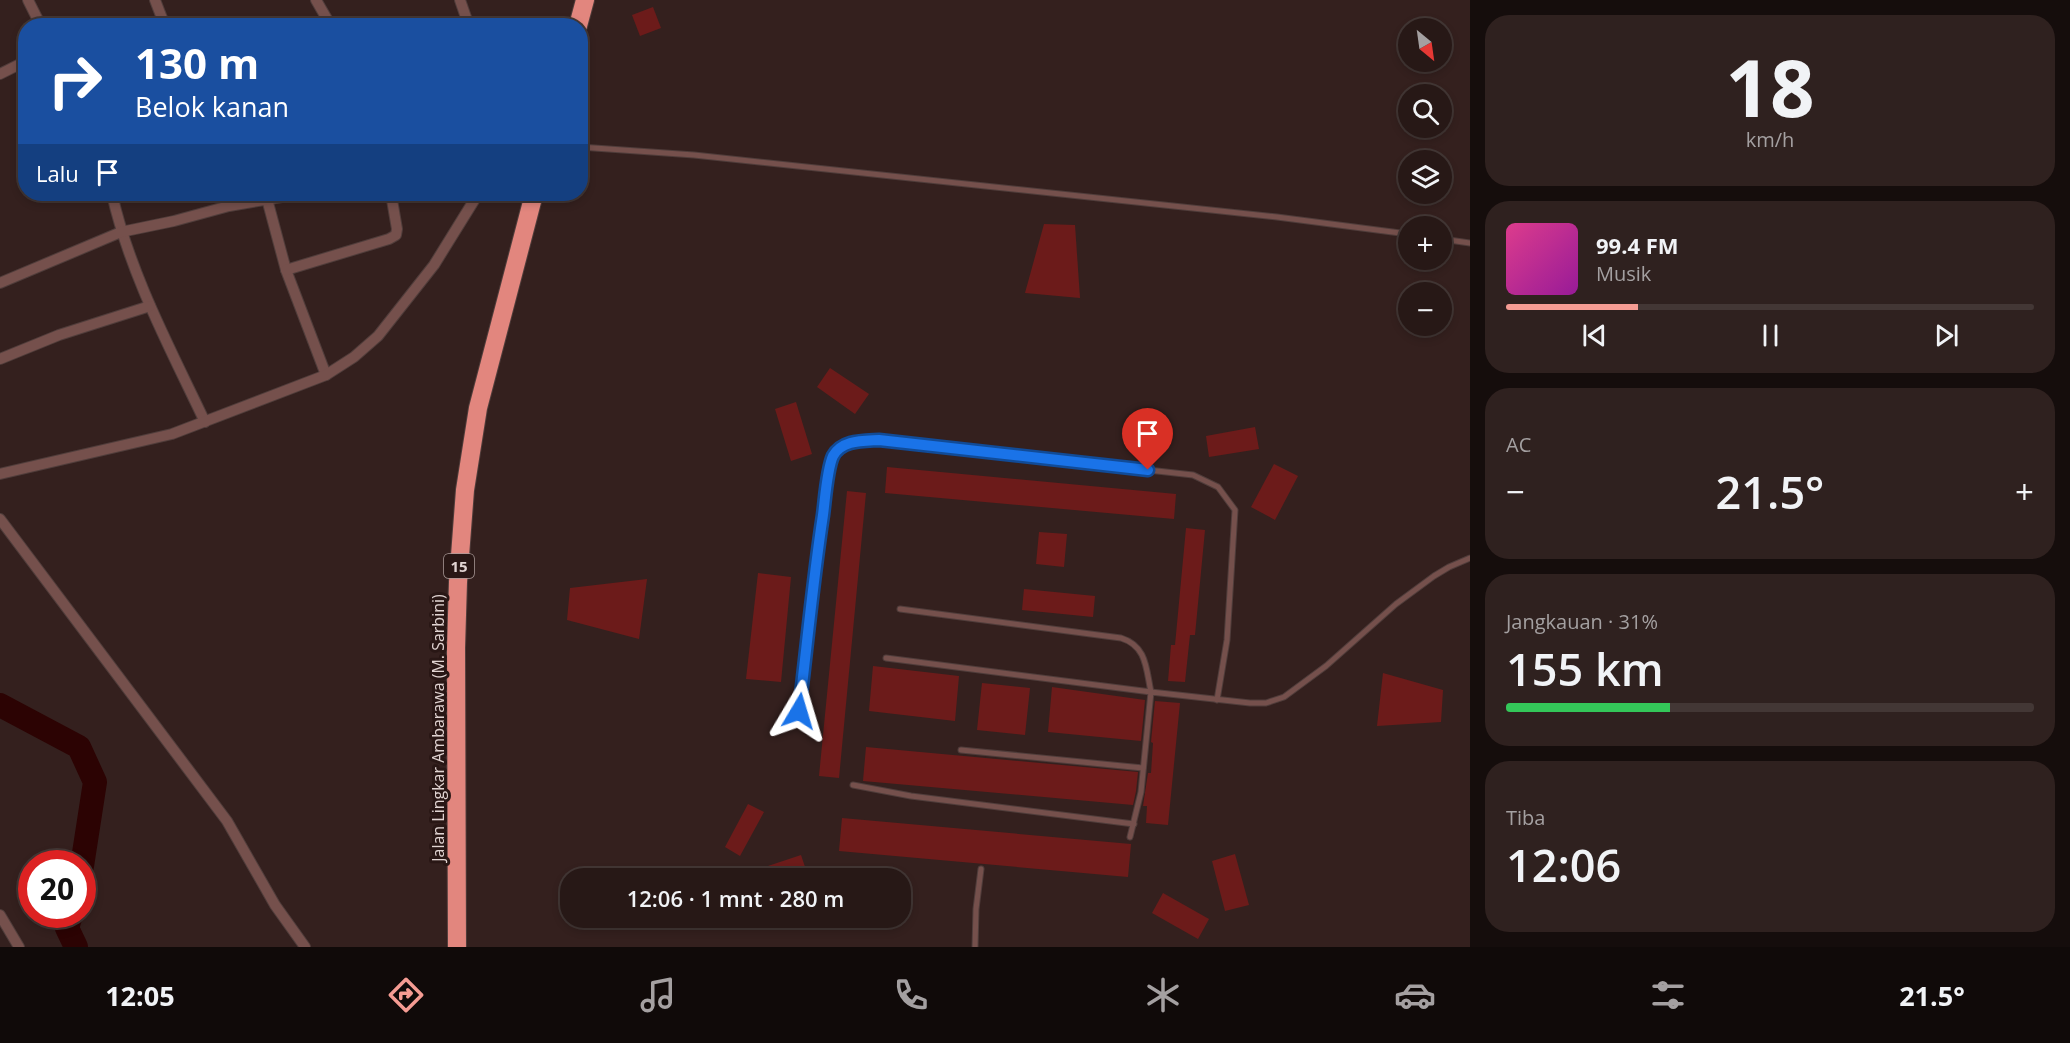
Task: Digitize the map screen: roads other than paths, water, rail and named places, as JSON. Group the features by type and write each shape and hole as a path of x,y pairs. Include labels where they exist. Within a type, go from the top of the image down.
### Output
{"highway":[{"path":"580,18 585,0"},
{"name":"Jalan Lingkar Ambarawa (M. Sarbini)","path":"458,947 456,637 465,490 478,408 532,201"}],"street":[{"path":"28,0 37,18"},
{"path":"155,0 162,18"},
{"path":"316,0 326,18"},
{"path":"460,0 466,18"},
{"path":"0,74 18,65"},
{"path":"113,201 120,232 150,306 206,422"},
{"path":"0,283 120,232 258,201"},
{"path":"268,201 286,270 326,375"},
{"path":"286,270 396,235 398,229 392,201"},
{"path":"0,474 172,434 326,375 354,357 378,336 434,266 474,201"},
{"path":"0,359 59,335 150,306"},
{"path":"0,519 227,821 275,905 305,947"},
{"path":"0,915 19,947"}],"lane":[{"path":"588,148 706,156 1265,216 1398,233"},
{"path":"1452,240 1470,243"},
{"path":"799,711 813,582 833,457 842,447 852,442 879,440 1193,475 1218,487 1234,510 1227,640 1217,700"},
{"path":"886,658 1217,700 1266,703 1284,697 1326,666 1396,604 1434,576 1470,558"},
{"path":"900,609 1132,641 1145,660 1151,692 1141,792 1130,837"},
{"path":"961,750 1143,768"},
{"path":"853,785 911,796 1134,824"},
{"path":"975,947 976,909 981,869"}],"waterway":[{"path":"0,705 79,747 95,782 84,850"},
{"path":"67,928 76,947"}]}
